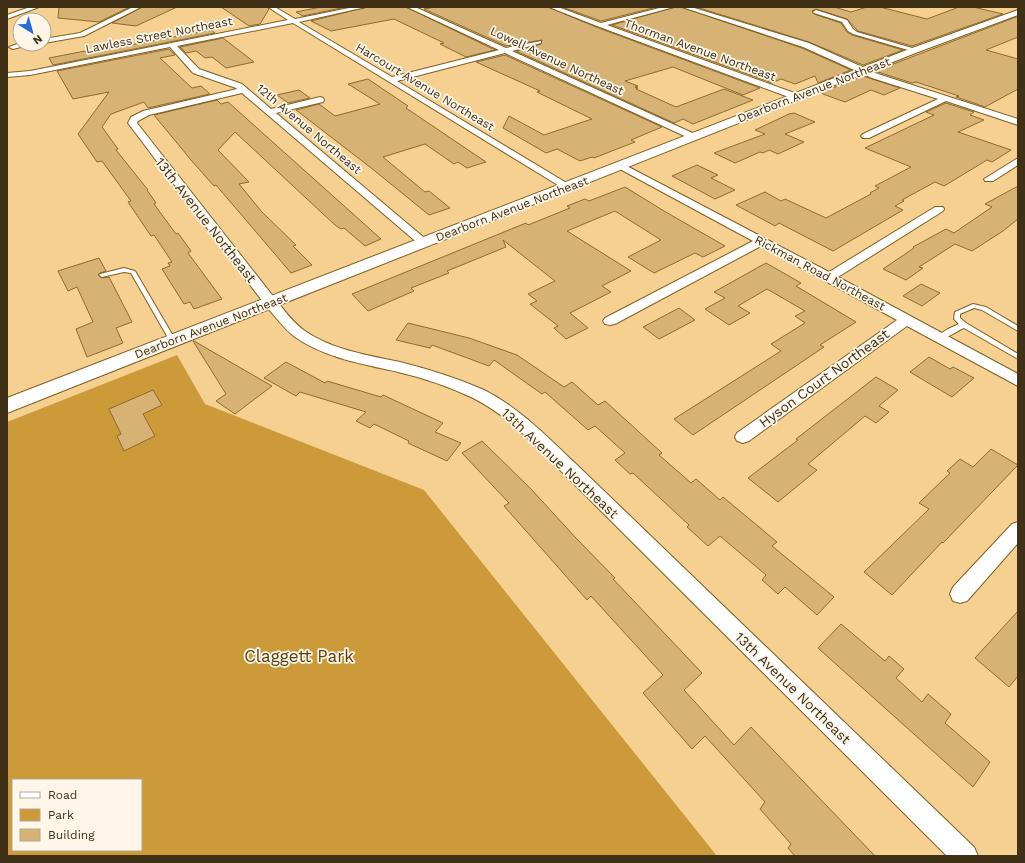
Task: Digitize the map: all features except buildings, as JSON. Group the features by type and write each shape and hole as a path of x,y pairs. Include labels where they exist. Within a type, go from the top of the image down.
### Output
{"street":[{"path":"7,17 36,7"},
{"path":"52,40 82,35 138,7"},
{"name":"Harcourt Avenue Northeast","path":"270,7 566,187"},
{"name":"Lawless Street Northeast","path":"7,75 30,73 363,7"},
{"name":"Lowell Avenue Northeast","path":"410,7 694,137"},
{"name":"Thorman Avenue Northeast","path":"552,7 797,97"},
{"path":"599,25 671,7"},
{"path":"684,7 806,45 863,71 1018,122"},
{"path":"831,7 816,12 845,20 848,22 850,30 856,33 915,50"},
{"name":"Dearborn Avenue Northeast","path":"7,406 915,50 1018,12"},
{"path":"391,80 539,42"},
{"name":"12th Avenue Northeast","path":"172,45 196,71 234,84 243,90 424,243"},
{"name":"13th Avenue Northeast","path":"243,90 146,113 134,119 132,123 271,303 299,333 316,344 344,356 415,372 477,394 498,405 519,421 570,469 965,856"},
{"path":"866,136 946,98"},
{"path":"270,112 320,100"},
{"path":"989,179 1018,161"},
{"name":"Rickman Road Northeast","path":"620,166 829,277 1018,381"},
{"path":"829,277 940,209"},
{"path":"610,321 760,241"},
{"name":"Hyson Court Northeast","path":"743,437 906,320"},
{"path":"960,594 1018,530"}],"lane":[{"path":"102,275 124,270 133,272 173,341"},
{"path":"1018,329 988,309 973,306 957,313 957,319 964,325 1018,357"},
{"path":"939,338 964,325"}],"green space":[{"name":"Claggett Park","path":"177,355 205,404 424,490 717,856 7,856 7,422"}]}
